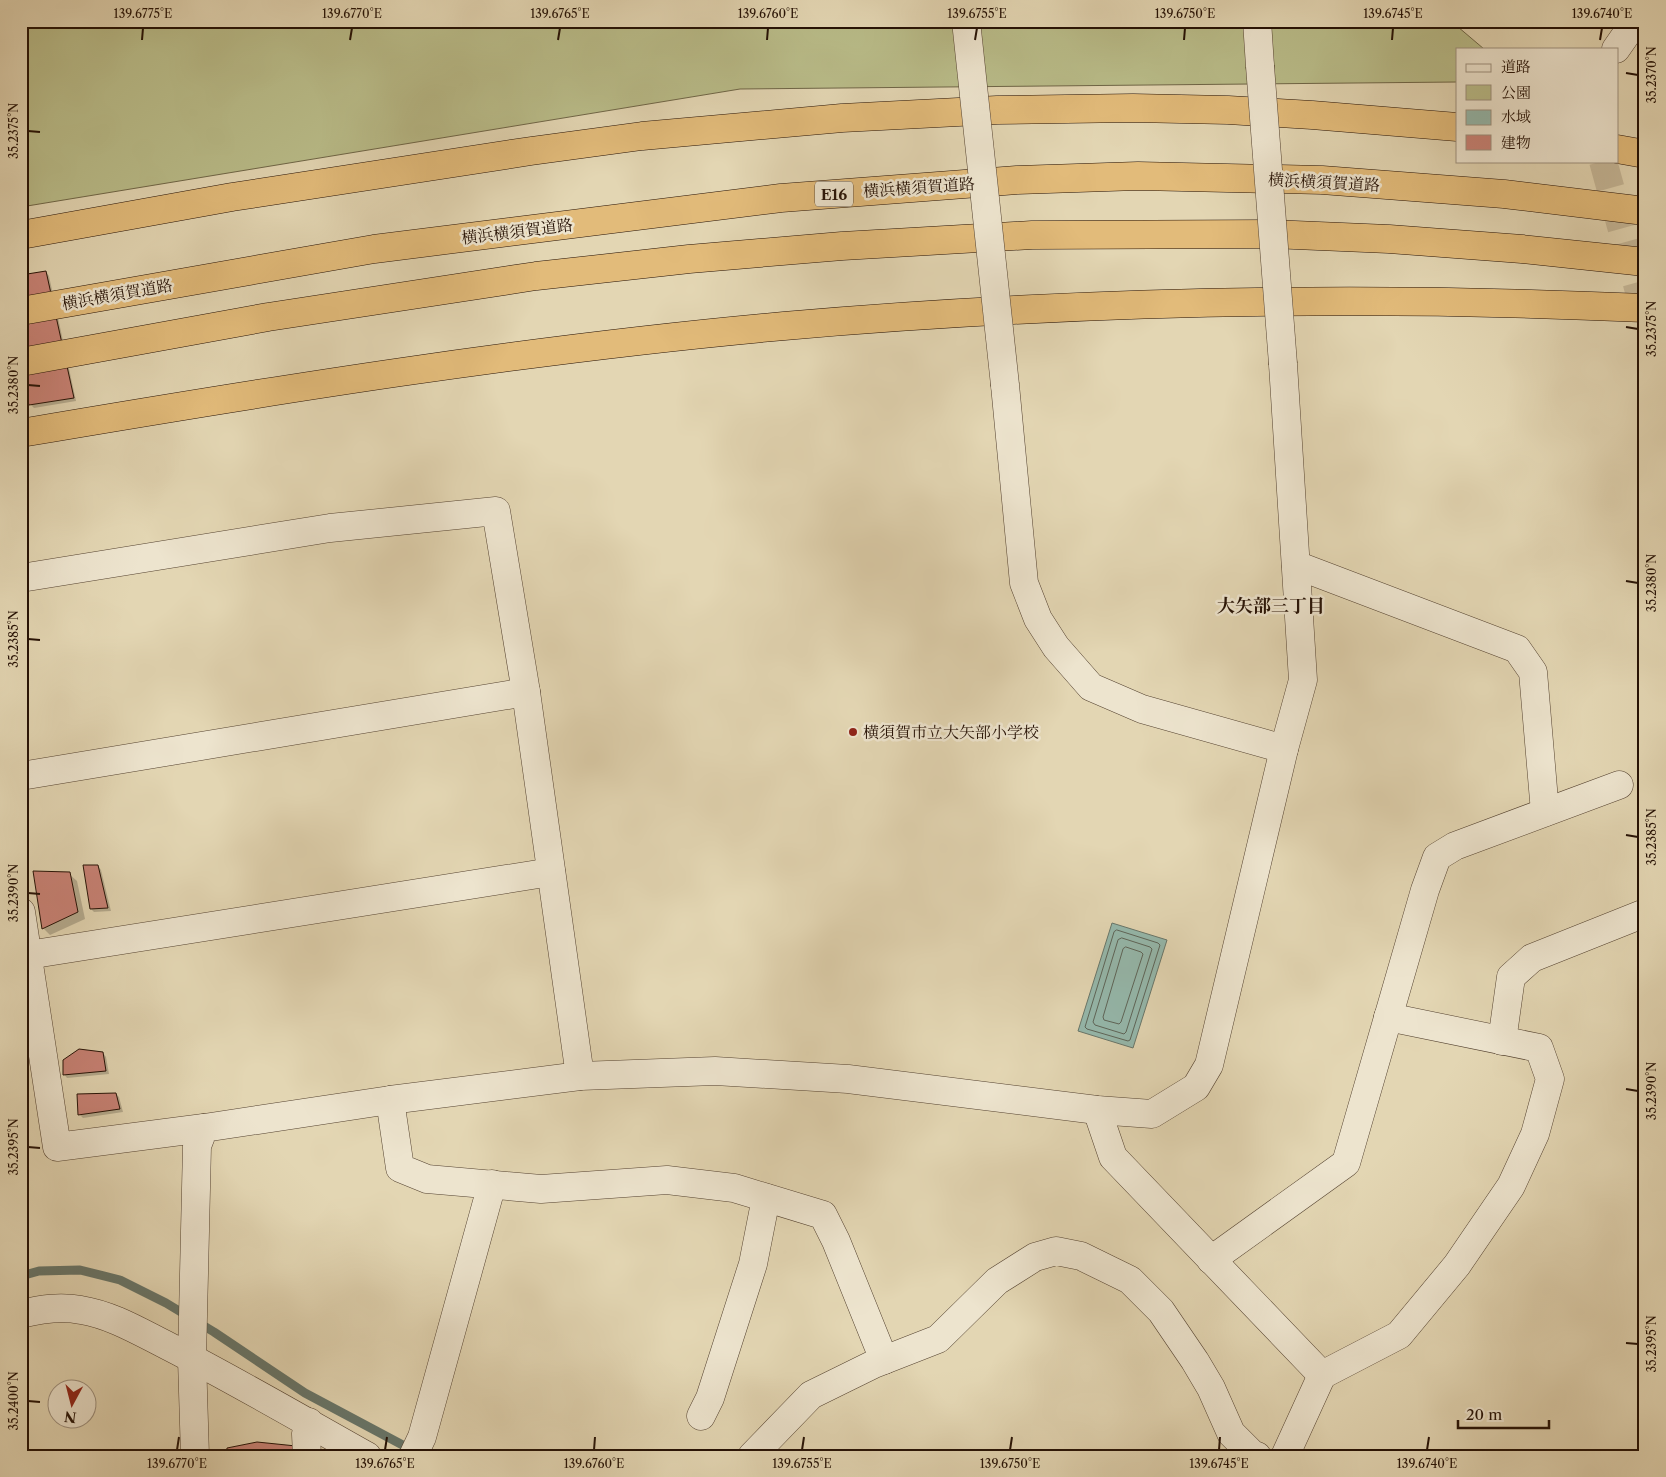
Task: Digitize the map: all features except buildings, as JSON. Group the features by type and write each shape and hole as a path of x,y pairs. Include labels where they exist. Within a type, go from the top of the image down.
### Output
{"highway":[{"path":"21,235 232,197 550,148 642,136 842,118 997,110 1133,108 1312,115 1456,127"},
{"path":"1618,149 1645,154"},
{"name":"横浜横須賀道路","path":"21,311 374,249 781,198 1017,180 1138,176 1322,180 1504,194 1645,211"},
{"path":"21,362 268,317 536,276 689,259 852,245 1032,235 1271,234 1408,240 1522,249 1645,262"},
{"path":"21,433 411,370 631,342 849,321 1084,307 1339,301 1480,302 1645,308"}],"street":[{"path":"966,21 1005,384 1024,583 1038,619 1056,647 1091,687 1142,709 1284,749"},
{"path":"21,912 57,1147 204,1128 390,1100 580,1076 715,1071 848,1079 1097,1110 1152,1114 1196,1087 1208,1065 1284,749 1303,680 1283,364 1257,21"},
{"path":"1617,48 1630,29 1633,21"},
{"path":"21,578 330,528 496,512 526,692 580,1076"},
{"path":"1296,566 1517,649 1533,672 1545,812"},
{"path":"21,776 526,692"},
{"path":"1211,1260 1346,1163 1425,890 1437,857 1454,846 1619,785"},
{"path":"28,955 551,872"},
{"path":"1502,1041 1511,977 1525,964 1532,958 1645,913"},
{"path":"1285,1456 1322,1375 1399,1335 1457,1265 1511,1186 1536,1134 1550,1079 1539,1048 1388,1017"},
{"path":"390,1100 400,1168 427,1178 541,1189 667,1180 734,1188 823,1215 836,1241 884,1360"},
{"path":"1097,1110 1113,1157 1322,1375"},
{"path":"195,1456 192,1359 197,1146 204,1128"},
{"path":"417,1447 492,1184"},
{"path":"701,1416 710,1398 753,1264 766,1198"},
{"path":"752,1456 811,1395 884,1360 938,1339 997,1281 1034,1257 1056,1251 1081,1256 1130,1280 1161,1311 1195,1361 1231,1433 1252,1454 1257,1456"},
{"path":"21,1314 55,1308 82,1310 110,1317 309,1422 367,1456"},
{"path":"307,1456 306,1434 309,1422"}],"green space":[{"path":"21,21 1145,21 1189,27 1228,21 1451,21 1483,48 1456,48 1456,82 740,89 21,207"}],"water":[{"path":"1112,923 1167,940 1133,1048 1078,1031"}],"waterway":[{"path":"21,1276 39,1271 80,1270 120,1280 166,1303 214,1332 305,1393 412,1450"}],"tunnel":[{"path":"1603,162 1645,313"}],"place":[{"name":"横須賀市立大矢部小学校","path":"853,732"}],"district":[{"name":"大矢部三丁目","path":"1271,606"}]}
